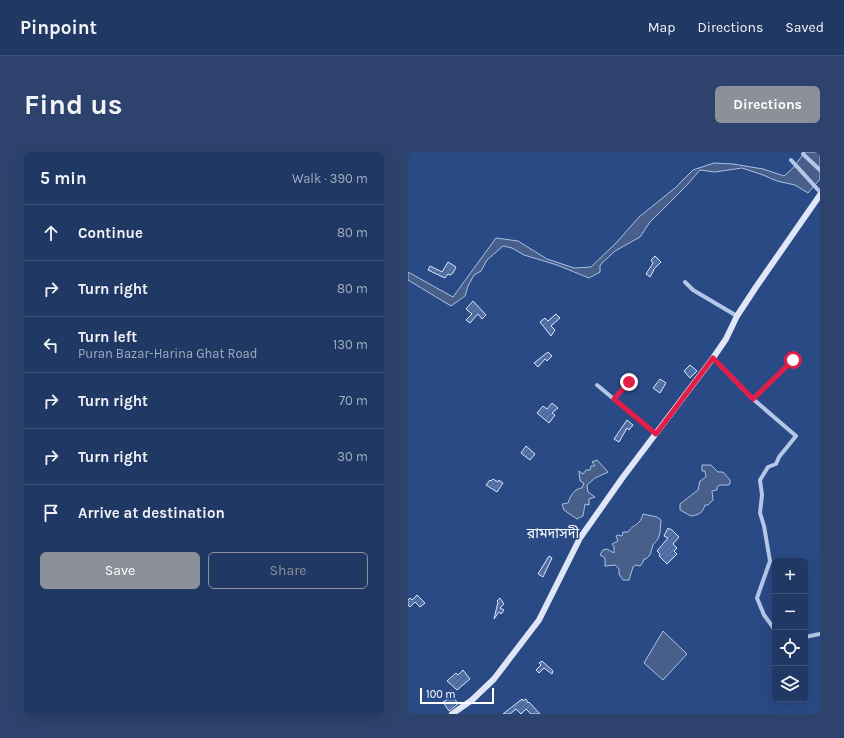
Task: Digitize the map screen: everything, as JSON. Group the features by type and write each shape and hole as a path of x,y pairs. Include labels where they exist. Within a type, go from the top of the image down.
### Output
{"main road":[{"path":"452,714 472,700 494,679 539,620 580,538 713,358 726,339 737,316 820,195"}],"street":[{"path":"803,154 820,170"},
{"path":"791,160 820,192"},
{"path":"685,282 693,290 737,316"},
{"path":"713,358 753,399 796,436 779,457 776,464 768,467 760,480 762,495 760,513 764,526 770,561 757,598 764,615 772,626"},
{"path":"753,399 793,360"},
{"path":"614,399 629,382"},
{"path":"598,385 656,434"},
{"path":"808,636 820,634"}],"water":[{"path":"805,152 820,152 820,179 808,193 795,185 777,181 742,168 715,172 700,170 650,222 640,237 615,251 600,265 600,272 589,278 557,265 524,255 512,248 503,246 487,260 481,271 474,275 465,296 451,306 408,280 408,272 453,297 496,238 518,241 547,259 574,268 591,267 616,243 639,217 675,188 693,170 714,163 733,164 763,169 784,176 792,169"},
{"path":"597,460 608,472 595,478 587,485 588,492 595,497 589,499 589,505 585,504 583,516 577,519 564,510 562,504 568,503 573,493 577,489 582,488 584,483 580,481 579,471 583,474 586,470 590,470 591,466 595,466 592,462"},
{"path":"702,465 711,465 718,472 723,472 730,480 730,483 729,485 720,485 717,487 717,490 712,491 713,500 708,505 705,505 700,513 691,516 680,510 680,504 698,490 700,481 706,477 705,471 702,471"},
{"path":"643,514 657,517 661,520 660,533 658,539 653,545 650,555 644,559 640,566 636,565 633,567 629,580 623,580 619,574 619,569 615,565 605,566 605,558 600,555 603,550 607,549 614,553 614,547 612,544 618,541 616,536 622,536 623,532 628,532 632,527 639,523"},
{"path":"663,631 687,654 663,680 644,663"}],"building":[{"path":"655,256 661,262 653,270 650,277 646,274 653,263 651,260"},
{"path":"448,262 456,267 453,273 450,275 448,274 445,278 428,270 430,266 442,272"},
{"path":"473,301 486,315 482,319 478,314 470,323 466,320 472,314 466,309"},
{"path":"556,314 560,318 551,326 555,330 551,336 540,322 545,318 548,321"},
{"path":"548,352 552,356 547,361 545,359 538,367 534,363"},
{"path":"690,365 697,371 690,378 684,371"},
{"path":"660,379 666,383 660,393 653,388"},
{"path":"552,403 558,408 552,413 555,415 549,423 537,413 543,406 547,409"},
{"path":"627,420 633,425 629,430 627,428 619,442 614,439"},
{"path":"526,446 535,454 530,460 521,453"},
{"path":"493,479 498,482 499,480 503,483 497,492 486,485"},
{"path":"668,528 679,537 673,544 677,548 674,551 677,554 667,564 659,556 660,554 657,551 668,538 664,536"},
{"path":"549,556 552,558 543,577 538,574"},
{"path":"417,595 425,603 420,607 415,602 410,607 408,605 408,600 410,598 412,600"},
{"path":"500,598 504,604 500,608 504,610 501,614 499,612 494,619 497,601"},
{"path":"542,661 553,671 552,674 544,668 539,673 536,670 541,665 539,663"},
{"path":"463,670 470,679 457,690 447,681 456,673 458,675"},
{"path":"453,696 458,704 449,711 443,702"},
{"path":"522,699 523,701 526,699 528,703 529,702 540,714 531,714 526,709 521,714 516,709 510,714 503,714"}],"district":[{"name":"রামদাসদী","path":"553,533"}],"route":[{"path":"629,382 614,399 656,434 713,358 753,399 793,360"}]}
